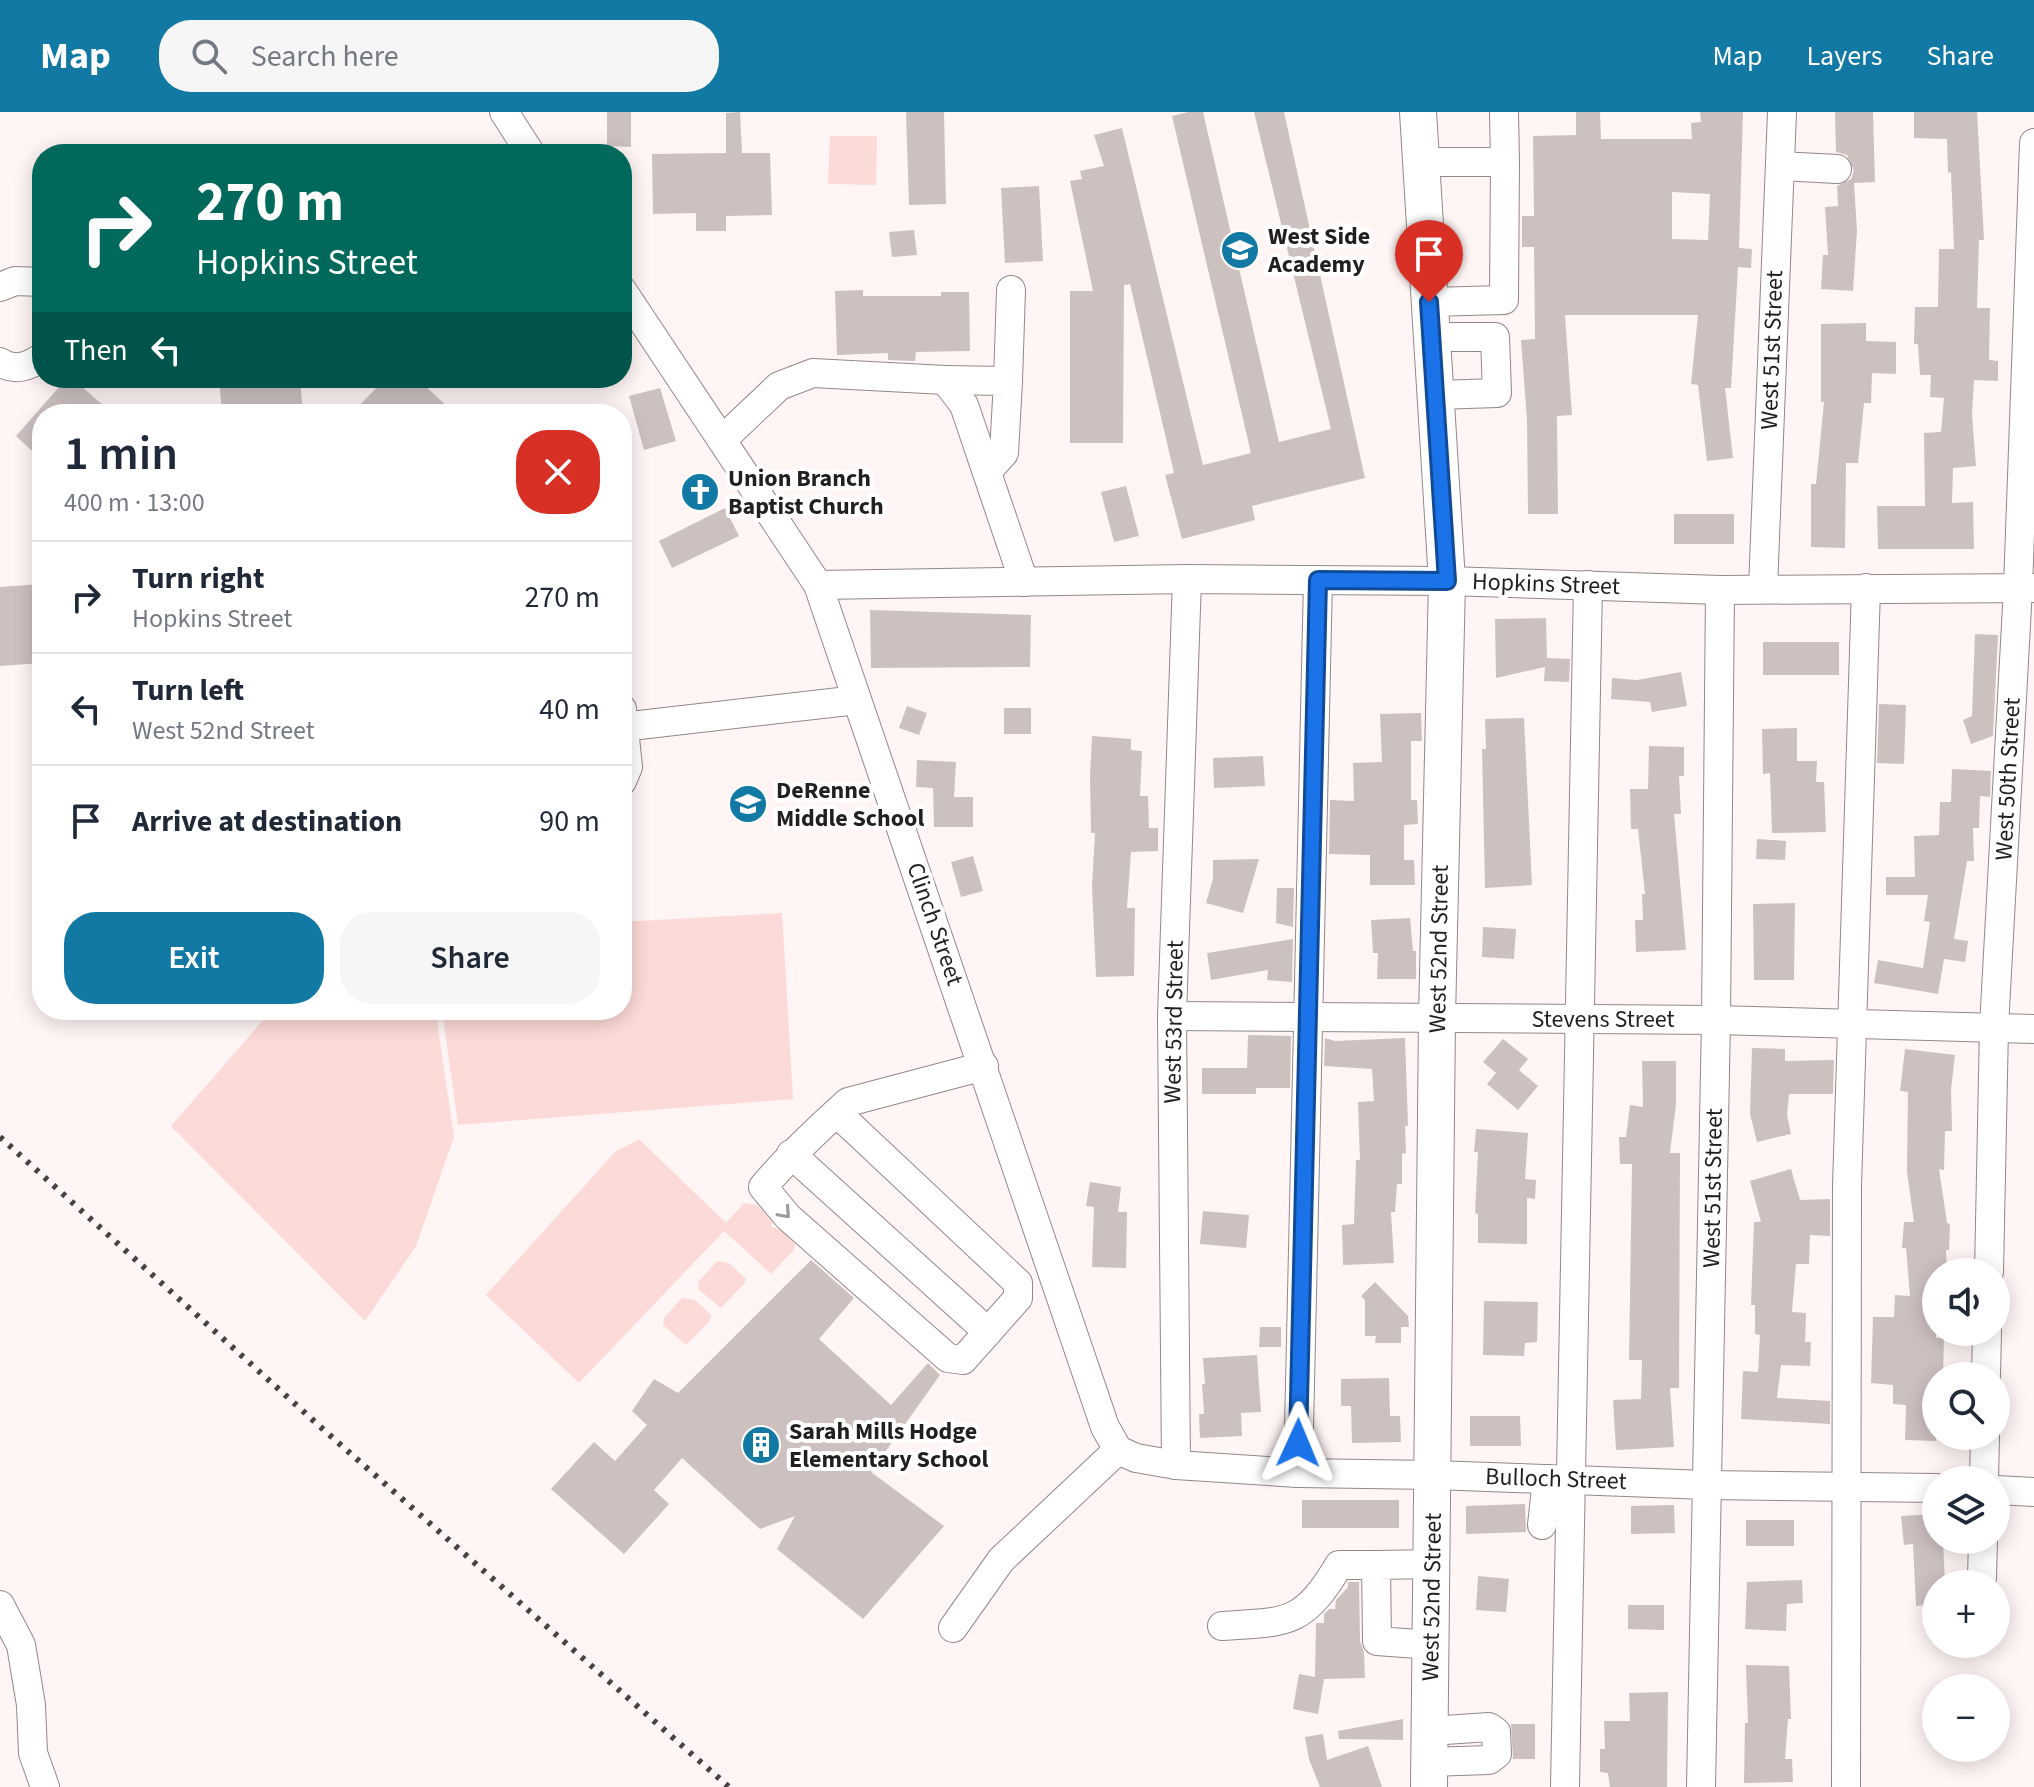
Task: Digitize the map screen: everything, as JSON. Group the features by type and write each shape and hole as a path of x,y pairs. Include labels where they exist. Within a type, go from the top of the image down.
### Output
{"main road":[{"name":"West 52nd Street","path":"1418,112 1447,581 1437,1018 1429,1760"}],"street":[{"path":"504,112 525,144"},
{"path":"1430,320 1504,300 1504,112"},
{"name":"West 51st Street","path":"1763,588 1782,112"},
{"name":"West 50th Street","path":"1989,1258 1994,1027 2026,588 2034,143"},
{"path":"1420,162 1505,162"},
{"path":"1780,166 1837,169"},
{"path":"0,287 15,281 32,282"},
{"path":"987,472 1004,453 1011,290"},
{"name":"Clinch Street","path":"632,305 818,585 1105,1427 1118,1450"},
{"path":"1430,320 1495,337 1497,393 1436,395"},
{"path":"0,362 6,366 32,365"},
{"path":"722,440 779,386 813,373 1008,381"},
{"path":"945,380 964,405 1024,582"},
{"name":"Hopkins Street","path":"818,585 1187,579 1447,581 1720,590 2026,588"},
{"name":"West 53rd Street","path":"1176,1465 1172,1016 1187,579"},
{"path":"1298,1473 1318,580"},
{"path":"1565,1787 1559,1480 1579,1019 1588,585"},
{"path":"1846,1787 1849,1487 1847,1218 1866,588"},
{"name":"West 51st Street","path":"1701,1787 1716,1020 1720,590"},
{"path":"632,720 857,700"},
{"name":"Stevens Street","path":"1172,1016 1716,1020 2034,1029"},
{"path":"837,1113 1018,1283 1018,1298 963,1360 948,1358 788,1217 763,1187 791,1154 848,1102 984,1066"},
{"path":"791,1154 988,1332"},
{"path":"953,1628 1001,1560 1118,1450 1136,1458 1176,1465"},
{"name":"Bulloch Street","path":"1176,1465 1298,1473 1922,1488"},
{"path":"1542,1525 1559,1480"},
{"path":"2010,1491 2034,1492"},
{"path":"1222,1626 1284,1623 1316,1602 1339,1565 1433,1564"},
{"path":"1376,1565 1377,1641 1431,1645"},
{"path":"0,1605 7,1641 21,1645 31,1705 33,1753 25,1787"},
{"path":"33,1753 45,1787"}],"shaded area":[{"path":"830,136 877,136 876,185 828,184"},
{"path":"782,913 793,1099 458,1125 443,1020 632,1020 632,921"},
{"path":"263,1020 437,1021 454,1137 416,1246 365,1321 171,1126"},
{"path":"639,1139 726,1223 744,1203 757,1205 773,1221 771,1227 780,1229 795,1244 794,1250 771,1274 724,1231 579,1383 486,1295 615,1152"},
{"path":"717,1261 729,1263 746,1279 721,1308 698,1289 699,1281"},
{"path":"682,1298 695,1300 711,1315 710,1321 686,1345 663,1325 664,1318"}],"building":[{"path":"607,112 631,112 631,144 607,144"},
{"path":"740,112 742,153 770,153 772,215 726,216 726,231 696,231 696,213 653,214 652,154 726,153 726,113"},
{"path":"906,112 944,112 946,204 909,205"},
{"path":"1203,112 1279,442 1331,429 1254,112 1284,112 1365,478 1252,506 1255,520 1182,539 1165,475 1174,473 1130,284 1124,285 1123,443 1070,443 1070,291 1093,291 1070,181 1082,179 1080,171 1104,166 1094,135 1122,128 1203,465 1251,453 1172,116"},
{"path":"1576,112 1600,112 1601,139 1692,139 1691,123 1701,122 1700,112 1743,112 1739,248 1752,249 1751,268 1738,267 1731,388 1725,388 1733,458 1707,461 1698,385 1691,384 1698,315 1565,315 1572,415 1557,416 1558,514 1528,514 1527,420 1521,340 1535,339 1534,247 1522,247 1522,216 1534,216 1533,136 1576,135","holes":["1672,192 1710,194 1708,240 1672,239"]},
{"path":"1835,112 1873,112 1875,182 1854,183 1857,231 1853,291 1821,289 1823,255 1828,255 1825,207 1838,206 1837,186 1851,179 1854,171 1847,155 1836,152"},
{"path":"1914,112 1977,112 1984,240 1979,240 1977,308 1990,308 1989,360 1998,361 1998,381 1974,380 1972,415 1976,466 1953,468 1952,503 1973,502 1974,549 1878,549 1877,506 1925,506 1924,433 1941,432 1944,398 1930,397 1931,375 1920,375 1918,344 1914,344 1915,307 1938,307 1939,249 1954,249 1951,172 1948,173 1947,139 1914,138"},
{"path":"1039,186 1043,261 1005,263 1001,188"},
{"path":"914,230 917,255 892,257 889,232"},
{"path":"863,290 863,296 941,296 941,292 969,292 970,351 916,352 915,361 888,360 888,353 837,355 835,291"},
{"path":"1866,323 1866,341 1896,342 1896,374 1872,373 1871,403 1864,403 1858,463 1846,463 1845,548 1811,547 1811,484 1816,484 1824,402 1821,402 1821,324"},
{"path":"58,388 83,388 102,404 44,404"},
{"path":"220,388 301,388 302,404 221,404"},
{"path":"376,388 428,388 444,404 361,404"},
{"path":"660,388 676,441 644,450 629,396"},
{"path":"32,418 32,451 16,436"},
{"path":"1126,486 1139,536 1114,542 1101,492"},
{"path":"725,508 739,536 672,568 659,541"},
{"path":"1674,514 1734,514 1734,544 1674,544"},
{"path":"32,585 32,664 0,666 0,587"},
{"path":"870,610 1031,615 1030,667 871,668"},
{"path":"1546,618 1547,658 1570,659 1569,682 1544,681 1545,667 1496,678 1495,619"},
{"path":"1975,634 1998,635 1993,736 1971,744 1963,720 1972,716"},
{"path":"1763,642 1839,642 1839,675 1763,675"},
{"path":"1681,672 1687,706 1652,712 1650,702 1611,699 1612,678 1637,680"},
{"path":"1879,704 1906,705 1904,764 1877,763"},
{"path":"907,706 927,713 919,735 899,728"},
{"path":"1004,708 1031,708 1031,734 1004,734"},
{"path":"1421,713 1422,741 1411,741 1411,800 1417,800 1418,824 1404,825 1404,860 1414,860 1415,885 1370,885 1370,855 1329,854 1330,800 1354,801 1353,763 1382,762 1380,714"},
{"path":"1524,718 1532,885 1485,888 1482,749 1486,749 1485,719"},
{"path":"1797,728 1797,761 1817,761 1816,782 1824,782 1826,832 1772,833 1770,773 1763,774 1762,729"},
{"path":"1092,736 1131,739 1131,750 1142,751 1140,796 1148,796 1149,828 1158,828 1158,851 1131,852 1127,908 1135,908 1134,976 1096,977 1092,886 1095,833 1091,833 1090,777"},
{"path":"1649,746 1684,747 1684,776 1679,776 1681,814 1674,814 1686,950 1636,952 1635,920 1643,920 1642,894 1645,894 1638,829 1631,829 1630,789 1648,789"},
{"path":"1263,756 1265,786 1214,788 1213,758"},
{"path":"917,760 956,762 954,797 973,797 973,827 934,827 933,788 916,787"},
{"path":"1952,769 1991,771 1990,797 1980,796 1979,828 1973,828 1974,861 1967,861 1954,939 1968,941 1965,962 1944,959 1938,994 1874,983 1878,960 1923,968 1930,922 1924,921 1928,895 1886,895 1886,877 1915,877 1914,836 1939,835 1940,802 1951,802"},
{"path":"1757,839 1786,841 1785,860 1756,859"},
{"path":"973,856 983,891 961,897 951,862"},
{"path":"1259,859 1243,913 1206,903 1213,879 1213,860"},
{"path":"1277,888 1294,888 1293,927 1276,923"},
{"path":"1795,903 1794,980 1754,980 1753,904"},
{"path":"1410,918 1413,951 1416,951 1416,979 1377,979 1378,953 1373,953 1371,920"},
{"path":"1483,927 1516,929 1514,959 1482,957"},
{"path":"1293,939 1292,982 1267,980 1268,970 1211,980 1207,953"},
{"path":"1248,1035 1291,1036 1290,1088 1256,1088 1256,1094 1202,1094 1202,1068 1247,1068"},
{"path":"1325,1038 1335,1041 1405,1038 1408,1126 1405,1126 1406,1153 1402,1154 1402,1184 1397,1184 1395,1212 1391,1212 1394,1263 1343,1265 1342,1225 1354,1224 1356,1160 1360,1160 1358,1102 1374,1101 1372,1069 1324,1066"},
{"path":"1503,1039 1528,1059 1519,1070 1538,1086 1518,1110 1487,1084 1496,1073 1483,1062"},
{"path":"1752,1048 1785,1049 1785,1061 1834,1060 1833,1094 1789,1094 1787,1115 1791,1134 1757,1142 1750,1114"},
{"path":"1905,1049 1955,1055 1951,1090 1952,1131 1945,1131 1944,1170 1939,1169 1947,1223 1950,1224 1949,1250 1946,1250 1946,1258 1922,1258 1922,1346 1944,1346 1943,1362 1922,1362 1922,1441 1905,1440 1906,1405 1893,1404 1893,1385 1871,1383 1873,1317 1894,1317 1895,1295 1910,1296 1906,1248 1902,1248 1904,1222 1914,1222 1907,1172 1908,1092 1900,1091"},
{"path":"1642,1061 1676,1061 1676,1104 1670,1153 1680,1153 1679,1388 1670,1388 1674,1447 1616,1450 1613,1400 1641,1399 1642,1360 1629,1360 1632,1164 1620,1164 1619,1137 1626,1137 1630,1105 1643,1107"},
{"path":"1476,1129 1528,1133 1525,1179 1536,1180 1535,1199 1527,1198 1527,1244 1478,1243 1478,1214 1475,1213"},
{"path":"1791,1169 1800,1200 1830,1199 1830,1236 1810,1235 1809,1264 1796,1264 1792,1312 1806,1313 1805,1342 1811,1342 1810,1366 1781,1365 1777,1398 1830,1401 1830,1424 1741,1419 1743,1371 1758,1372 1760,1335 1755,1334 1755,1305 1751,1305 1754,1222 1761,1222 1750,1181"},
{"path":"1090,1182 1121,1187 1118,1212 1127,1212 1126,1268 1092,1267 1094,1207 1086,1206"},
{"path":"1203,1211 1249,1215 1246,1248 1200,1244"},
{"name":"Sarah Mills Hodge Elementary School","path":"811,1260 854,1298 819,1339 891,1405 928,1363 940,1375 871,1472 944,1526 863,1619 777,1549 795,1516 760,1529 682,1458 654,1490 669,1504 624,1554 551,1489 594,1442 615,1461 647,1425 632,1411 654,1379 678,1393"},
{"path":"1375,1282 1408,1316 1409,1327 1401,1327 1401,1343 1375,1343 1376,1336 1365,1336 1365,1300 1361,1296"},
{"path":"1484,1301 1538,1302 1537,1342 1525,1343 1524,1356 1483,1355"},
{"path":"1260,1327 1281,1327 1281,1347 1259,1347"},
{"path":"1257,1355 1261,1412 1241,1413 1242,1436 1200,1438 1199,1414 1204,1414 1203,1358"},
{"path":"1389,1378 1390,1416 1400,1416 1401,1442 1352,1443 1351,1406 1341,1406 1341,1379"},
{"path":"1470,1416 1520,1416 1521,1446 1470,1446"},
{"path":"1302,1500 1399,1500 1399,1528 1302,1528"},
{"path":"1525,1504 1526,1532 1466,1534 1466,1506"},
{"path":"1674,1505 1675,1533 1631,1534 1631,1506"},
{"path":"1922,1515 1922,1554 1944,1554 1944,1570 1922,1570 1922,1605 1916,1606 1913,1544 1904,1545 1901,1516"},
{"path":"1746,1520 1794,1520 1794,1546 1746,1546"},
{"path":"1478,1576 1509,1579 1506,1612 1476,1610"},
{"path":"1802,1580 1803,1603 1787,1604 1786,1631 1745,1629 1747,1582"},
{"path":"1348,1582 1359,1582 1360,1641 1364,1652 1365,1678 1324,1679 1318,1714 1293,1709 1299,1674 1315,1677 1316,1623 1324,1623 1324,1614 1329,1609 1335,1609 1336,1600 1348,1587"},
{"path":"1628,1605 1664,1605 1664,1630 1628,1629"},
{"path":"1746,1665 1789,1666 1791,1719 1788,1719 1785,1759 1792,1759 1793,1782 1744,1783 1745,1723 1748,1723"},
{"path":"1668,1692 1667,1787 1610,1787 1608,1773 1600,1772 1600,1749 1605,1749 1604,1721 1630,1721 1629,1693"},
{"path":"1403,1719 1403,1740 1339,1739 1338,1731"},
{"path":"1511,1724 1535,1724 1535,1759 1513,1759"},
{"path":"1323,1734 1327,1760 1368,1746 1382,1787 1320,1787 1309,1759 1305,1737"}],"railway":[{"path":"0,1137 325,1431 729,1787"}],"place":[{"name":"West Side Academy","path":"1240,250"},
{"name":"Union Branch Baptist Church","path":"700,492"},
{"name":"DeRenne Middle School","path":"748,804"},
{"name":"Sarah Mills Hodge Elementary School","path":"761,1445"}],"route":[{"path":"1298,1443 1318,580 1447,581 1429,302"}]}
